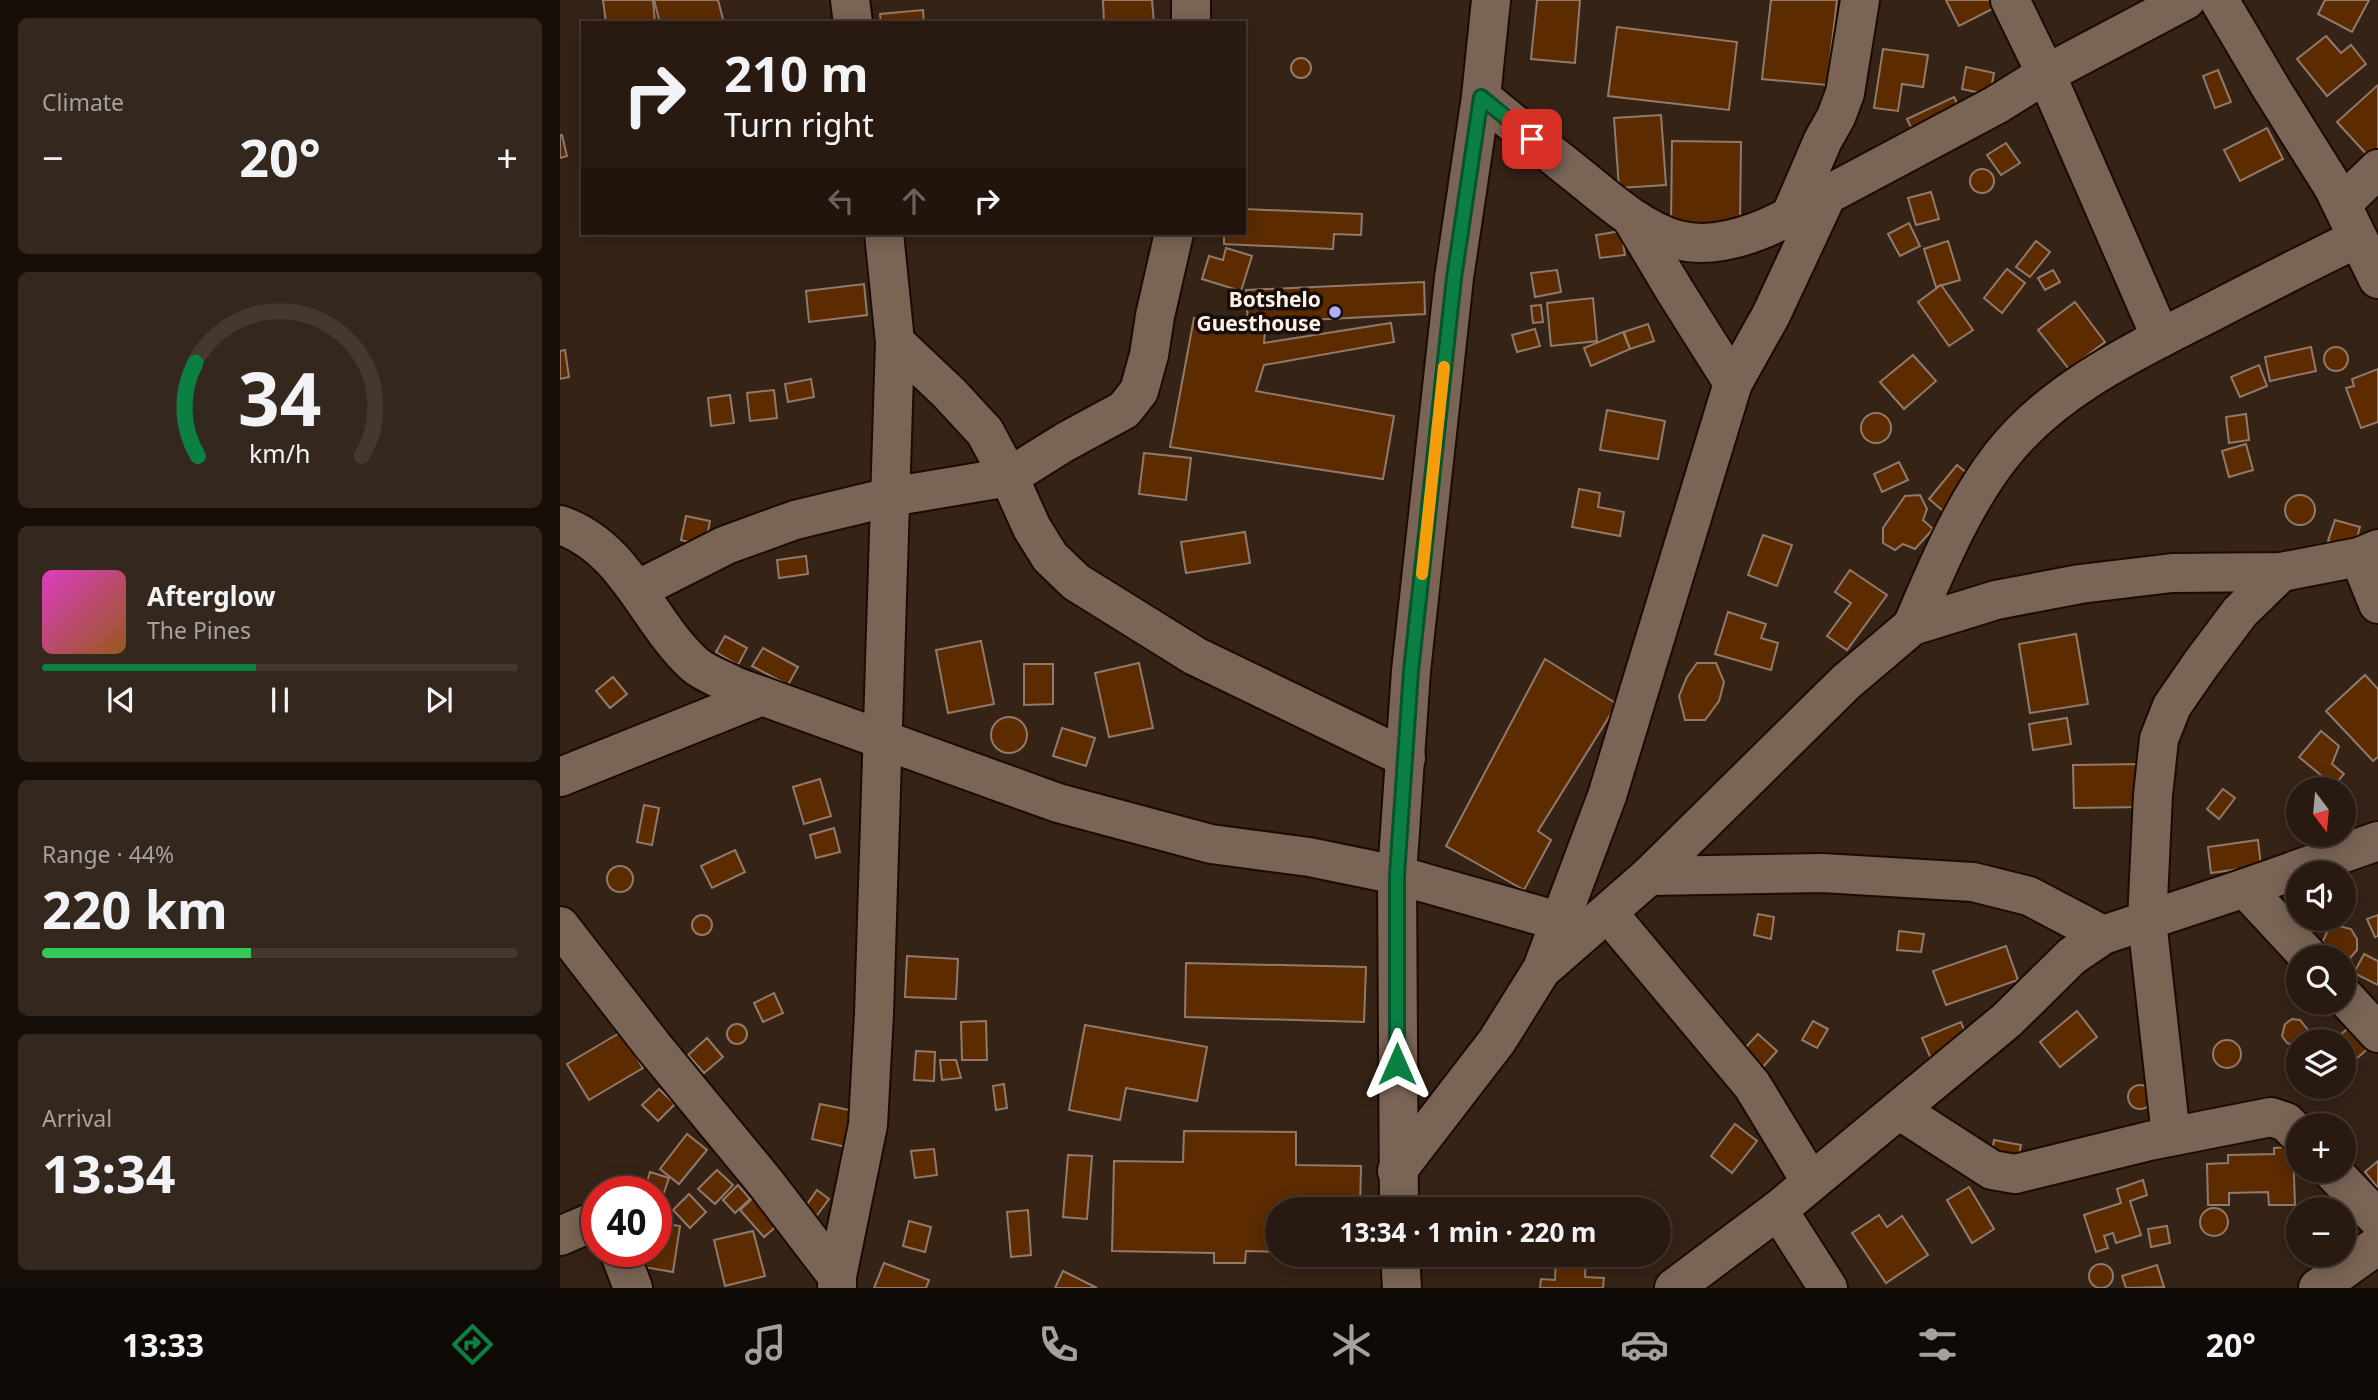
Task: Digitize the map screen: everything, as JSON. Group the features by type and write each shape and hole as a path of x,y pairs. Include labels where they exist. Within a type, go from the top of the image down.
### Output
{"street":[{"path":"850,0 853,21"},
{"path":"1191,0 1191,21"},
{"path":"1398,1197 1397,875 1411,671 1453,292 1481,97 1491,0"},
{"path":"1789,219 1845,93 1860,0"},
{"path":"2010,0 2046,74 2161,338"},
{"path":"1481,97 1633,219 1678,240 1711,242 1751,233 1789,219 1827,195 1996,105 2046,74 2186,0"},
{"path":"2219,0 2342,204 2378,279"},
{"path":"2342,204 2378,169"},
{"path":"1397,1171 1497,1041 1542,969 1562,922 1607,796 1733,383 1770,315 1827,195"},
{"path":"1633,219 1733,383"},
{"path":"837,1282 868,1125 874,1014 895,342 884,235"},
{"path":"637,590 726,545 795,520 890,497 1009,477 1065,442 1125,410 1139,391 1149,355 1174,235"},
{"path":"1912,626 1941,559 1975,498 2002,456 2039,417 2125,356 2358,238"},
{"path":"895,342 949,393 985,432 1032,528 1050,557 1076,582 1195,656 1406,758"},
{"path":"560,525 572,529 605,552 695,665 737,687 1058,803 1211,844 1309,857 1397,875 1562,922"},
{"path":"1542,969 1649,876 1846,681 1912,626 1996,600 2080,584 2172,573 2281,572 2368,553 2378,604"},
{"path":"2171,1136 2147,921 2153,795 2159,739 2172,706 2201,664 2240,612 2281,572"},
{"path":"560,777 762,696"},
{"path":"1674,1288 1778,1210 2007,1020 2072,956 2103,935 2378,841"},
{"path":"1649,876 1822,873 1973,882 2029,896 2103,935"},
{"path":"2245,888 2297,945"},
{"path":"1608,913 1752,1085 1811,1182"},
{"path":"560,926 653,1046 765,1182 837,1282"},
{"path":"2356,1009 2378,1033"},
{"path":"1899,1110 1970,1158 2002,1174 2033,1171 2171,1136 2271,1117 2286,1122"},
{"path":"2344,1183 2378,1219"},
{"path":"1778,1210 1828,1288"},
{"path":"560,1236 581,1227"},
{"path":"2318,1288 2378,1245"},
{"path":"625,1267 633,1288"},
{"path":"1401,1267 1402,1288"}],"building":[{"path":"603,0 653,0 655,21 606,21"},
{"path":"654,0 718,0 723,21 659,21"},
{"path":"1103,0 1152,0 1154,21 1104,21"},
{"path":"1537,0 1580,0 1575,63 1531,59"},
{"path":"1771,0 1837,0 1827,85 1762,79"},
{"path":"1946,0 1994,0 1998,6 1959,26"},
{"path":"2325,0 2369,0 2352,32 2318,14"},
{"path":"923,10 924,21 881,21 880,14"},
{"path":"1617,27 1737,42 1729,110 1608,96"},
{"path":"2326,36 2341,53 2351,45 2366,64 2327,96 2297,59"},
{"path":"1883,49 1928,55 1923,87 1902,84 1898,111 1874,108"},
{"path":"1297,58 1305,58 1311,68 1305,78 1297,78 1291,72 1291,64"},
{"path":"1966,67 1994,73 1990,95 1962,89"},
{"path":"2218,70 2231,102 2215,108 2203,76"},
{"path":"2378,85 2378,151 2370,158 2337,122"},
{"path":"1954,97 1965,120 1918,142 1907,119"},
{"path":"1661,115 1666,185 1619,188 1614,118"},
{"path":"2267,128 2283,159 2240,181 2224,150"},
{"path":"560,135 567,156 560,158"},
{"path":"1672,141 1741,142 1740,223 1671,223"},
{"path":"2006,143 2020,163 2001,175 1987,155"},
{"path":"1982,169 1993,176 1994,181 1987,192 1982,193 1971,186 1970,181 1977,170"},
{"path":"1931,192 1939,219 1916,225 1908,198"},
{"path":"1246,209 1362,214 1361,235 1334,234 1333,249 1224,244 1224,235 1246,235"},
{"path":"1909,223 1920,246 1900,256 1888,234"},
{"path":"1621,231 1625,255 1600,258 1596,235"},
{"path":"1948,241 1960,280 1936,287 1924,249"},
{"path":"2036,241 2050,252 2030,277 2016,267"},
{"path":"1226,248 1252,256 1241,291 1202,279 1209,256 1223,260"},
{"path":"2007,269 2025,283 2002,313 1984,298"},
{"path":"1557,270 1561,292 1535,297 1531,273"},
{"path":"2053,270 2060,282 2045,290 2038,278"},
{"path":"1424,282 1425,314 1248,323 1246,290"},
{"path":"864,284 867,315 809,322 806,291"},
{"path":"1941,285 1973,330 1949,346 1918,302"},
{"path":"1593,298 1597,341 1551,346 1547,303"},
{"path":"2075,302 2105,342 2069,369 2038,330"},
{"path":"1541,305 1543,322 1533,323 1531,306"},
{"path":"1194,318 1265,331 1264,343 1391,323 1394,342 1264,365 1256,391 1394,416 1383,479 1170,447"},
{"path":"1648,324 1654,341 1630,349 1624,332"},
{"path":"1535,329 1540,346 1517,352 1512,335"},
{"path":"1623,332 1630,349 1591,366 1584,348"},
{"path":"2311,347 2316,371 2270,381 2265,357"},
{"path":"2336,347 2345,350 2348,359 2345,368 2336,371 2327,368 2324,359 2327,350"},
{"path":"565,350 569,377 560,379 560,351"},
{"path":"1913,355 1936,381 1904,409 1880,382"},
{"path":"2259,365 2267,386 2240,397 2231,377"},
{"path":"2378,369 2378,422 2361,428 2346,388 2354,386 2352,379"},
{"path":"811,379 814,397 788,402 785,384"},
{"path":"774,390 777,418 750,421 747,393"},
{"path":"730,395 734,423 711,426 708,398"},
{"path":"1607,410 1665,421 1658,459 1600,450"},
{"path":"1876,413 1887,417 1891,428 1887,439 1876,443 1865,439 1861,428 1865,417"},
{"path":"2246,414 2249,440 2229,443 2226,417"},
{"path":"2246,444 2253,470 2229,477 2222,451"},
{"path":"1144,453 1191,458 1186,500 1139,494"},
{"path":"1899,462 1908,480 1882,492 1874,474"},
{"path":"1957,465 1978,482 1949,516 1929,499"},
{"path":"1579,489 1600,493 1598,507 1624,512 1620,536 1572,527"},
{"path":"1920,495 1927,509 1923,520 1933,529 1915,549 1903,544 1895,550 1883,543 1883,528 1905,496"},
{"path":"2300,495 2311,499 2315,510 2311,521 2300,525 2289,521 2285,510 2289,499"},
{"path":"686,516 710,521 705,546 681,540"},
{"path":"2335,520 2360,527 2354,548 2328,541"},
{"path":"1245,532 1250,563 1186,573 1181,542"},
{"path":"1763,535 1792,545 1777,586 1748,575"},
{"path":"806,556 808,574 779,578 777,560"},
{"path":"1850,570 1887,595 1847,650 1827,636 1851,603 1835,592"},
{"path":"1728,612 1766,624 1761,638 1778,643 1771,670 1715,654"},
{"path":"2076,634 2088,704 2030,713 2019,644"},
{"path":"725,636 747,648 738,665 716,652"},
{"path":"981,641 994,704 948,713 936,650"},
{"path":"763,648 798,667 788,685 752,666"},
{"path":"1545,659 1617,704 1538,831 1551,840 1524,890 1446,846"},
{"path":"1139,663 1153,728 1109,737 1095,673"},
{"path":"1697,663 1716,663 1724,682 1719,701 1705,720 1685,720 1679,696"},
{"path":"1024,664 1053,664 1053,704 1024,705"},
{"path":"2365,675 2378,689 2378,757 2373,761 2326,711"},
{"path":"613,677 627,694 610,708 596,691"},
{"path":"1009,717 1022,722 1027,735 1022,748 1009,753 996,748 991,735 996,722"},
{"path":"2067,718 2071,744 2033,750 2029,724"},
{"path":"1062,728 1095,738 1086,766 1053,756"},
{"path":"2321,731 2339,746 2332,764 2344,774 2342,777 2323,777 2299,757"},
{"path":"2143,764 2143,807 2074,808 2073,765"},
{"path":"820,779 831,816 804,824 793,787"},
{"path":"2223,789 2235,798 2219,819 2207,809"},
{"path":"644,805 659,808 652,845 637,842"},
{"path":"834,828 840,852 816,858 810,835"},
{"path":"2258,840 2261,866 2211,873 2208,847"},
{"path":"735,850 745,872 712,888 701,866"},
{"path":"620,866 629,870 633,879 629,888 620,892 611,888 607,879 611,870"},
{"path":"1758,914 1774,917 1771,939 1754,935"},
{"path":"702,915 709,918 712,925 709,932 702,935 695,932 692,925 695,918"},
{"path":"2378,915 2378,936 2375,937 2367,919"},
{"path":"1899,931 1924,934 1921,952 1897,950"},
{"path":"2328,931 2352,931 2357,939 2357,950 2356,945 2324,945"},
{"path":"2006,946 2018,980 1946,1005 1933,971"},
{"path":"2364,954 2378,961 2378,985 2356,974"},
{"path":"907,956 958,959 956,999 905,997"},
{"path":"1186,963 1366,967 1364,1022 1185,1017"},
{"path":"774,993 783,1013 763,1022 754,1003"},
{"path":"2077,1011 2097,1037 2060,1067 2040,1042"},
{"path":"2292,1019 2300,1020 2307,1029 2286,1029 2286,1042 2282,1036 2285,1024"},
{"path":"986,1021 987,1060 962,1060 961,1022"},
{"path":"1813,1021 1828,1029 1817,1048 1802,1040"},
{"path":"1961,1022 1970,1045 1932,1061 1922,1038"},
{"path":"737,1024 744,1027 747,1034 744,1041 737,1044 730,1041 727,1034 730,1027"},
{"path":"2353,1024 2371,1046 2356,1059 2356,1029 2347,1029"},
{"path":"1085,1025 1207,1047 1197,1101 1126,1088 1120,1120 1069,1110"},
{"path":"621,1032 643,1068 589,1100 567,1064"},
{"path":"1758,1034 1777,1051 1762,1068 1743,1050"},
{"path":"707,1038 723,1057 704,1073 688,1055"},
{"path":"2227,1040 2237,1044 2241,1054 2237,1064 2227,1068 2217,1064 2213,1054 2217,1044"},
{"path":"916,1051 935,1052 934,1081 914,1080"},
{"path":"940,1060 956,1060 961,1078 942,1080"},
{"path":"1004,1084 1007,1108 996,1110 993,1086"},
{"path":"2140,1085 2148,1089 2152,1097 2148,1105 2140,1109 2132,1105 2128,1097 2132,1089"},
{"path":"659,1089 675,1104 658,1121 642,1105"},
{"path":"820,1104 854,1111 846,1147 812,1139"},
{"path":"1735,1124 1757,1141 1732,1173 1711,1156"},
{"path":"1184,1131 1296,1132 1296,1165 1361,1166 1360,1197 1265,1197 1265,1252 1246,1251 1245,1263 1214,1263 1214,1253 1112,1251 1114,1161 1183,1162"},
{"path":"687,1134 707,1150 679,1184 660,1169"},
{"path":"1994,1140 2021,1145 2016,1169 1990,1165"},
{"path":"2286,1147 2286,1183 2294,1183 2295,1197 2286,1197 2286,1205 2269,1205 2268,1192 2229,1193 2229,1205 2208,1205 2207,1164 2228,1163 2228,1155 2274,1154 2274,1148"},
{"path":"934,1149 937,1175 915,1178 911,1151"},
{"path":"1068,1155 1092,1156 1087,1219 1063,1217"},
{"path":"2378,1161 2378,1188 2365,1172"},
{"path":"717,1170 733,1185 715,1204 698,1189"},
{"path":"2143,1180 2147,1195 2130,1201 2141,1235 2116,1243 2113,1233 2104,1236 2108,1248 2096,1252 2084,1215 2121,1203 2117,1189"},
{"path":"738,1185 750,1199 735,1213 723,1200"},
{"path":"1969,1187 1994,1229 1972,1243 1947,1200"},
{"path":"817,1190 829,1199 815,1218 803,1210"},
{"path":"689,1194 706,1212 690,1228 673,1210"},
{"path":"754,1197 778,1225 764,1237 740,1210"},
{"path":"2214,1208 2224,1212 2228,1222 2224,1232 2214,1236 2204,1232 2200,1222 2204,1212"},
{"path":"1028,1210 1031,1255 1011,1257 1007,1212"},
{"path":"1879,1215 1887,1227 1902,1216 1928,1255 1886,1283 1852,1233"},
{"path":"909,1221 931,1227 925,1252 903,1246"},
{"path":"672,1225 680,1226 673,1272 644,1267 672,1267"},
{"path":"2167,1226 2170,1243 2151,1247 2148,1229"},
{"path":"753,1231 765,1276 725,1286 714,1240"},
{"path":"884,1263 929,1280 926,1288 874,1288"},
{"path":"2101,1264 2110,1267 2113,1276 2110,1285 2101,1288 2092,1285 2089,1276 2092,1267"},
{"path":"2157,1265 2164,1287 2126,1288 2122,1276"},
{"path":"1556,1267 1585,1267 1585,1277 1604,1278 1603,1288 1540,1288 1541,1279 1555,1280"},
{"path":"1063,1271 1097,1288 1055,1288"}],"slow traffic":[{"path":"1422,574 1444,367"}],"place":[{"name":"Botshelo Guesthouse","path":"1335,312"}],"route":[{"path":"1397,1064 1397,875 1411,671 1454,278 1481,97 1532,139"}]}
